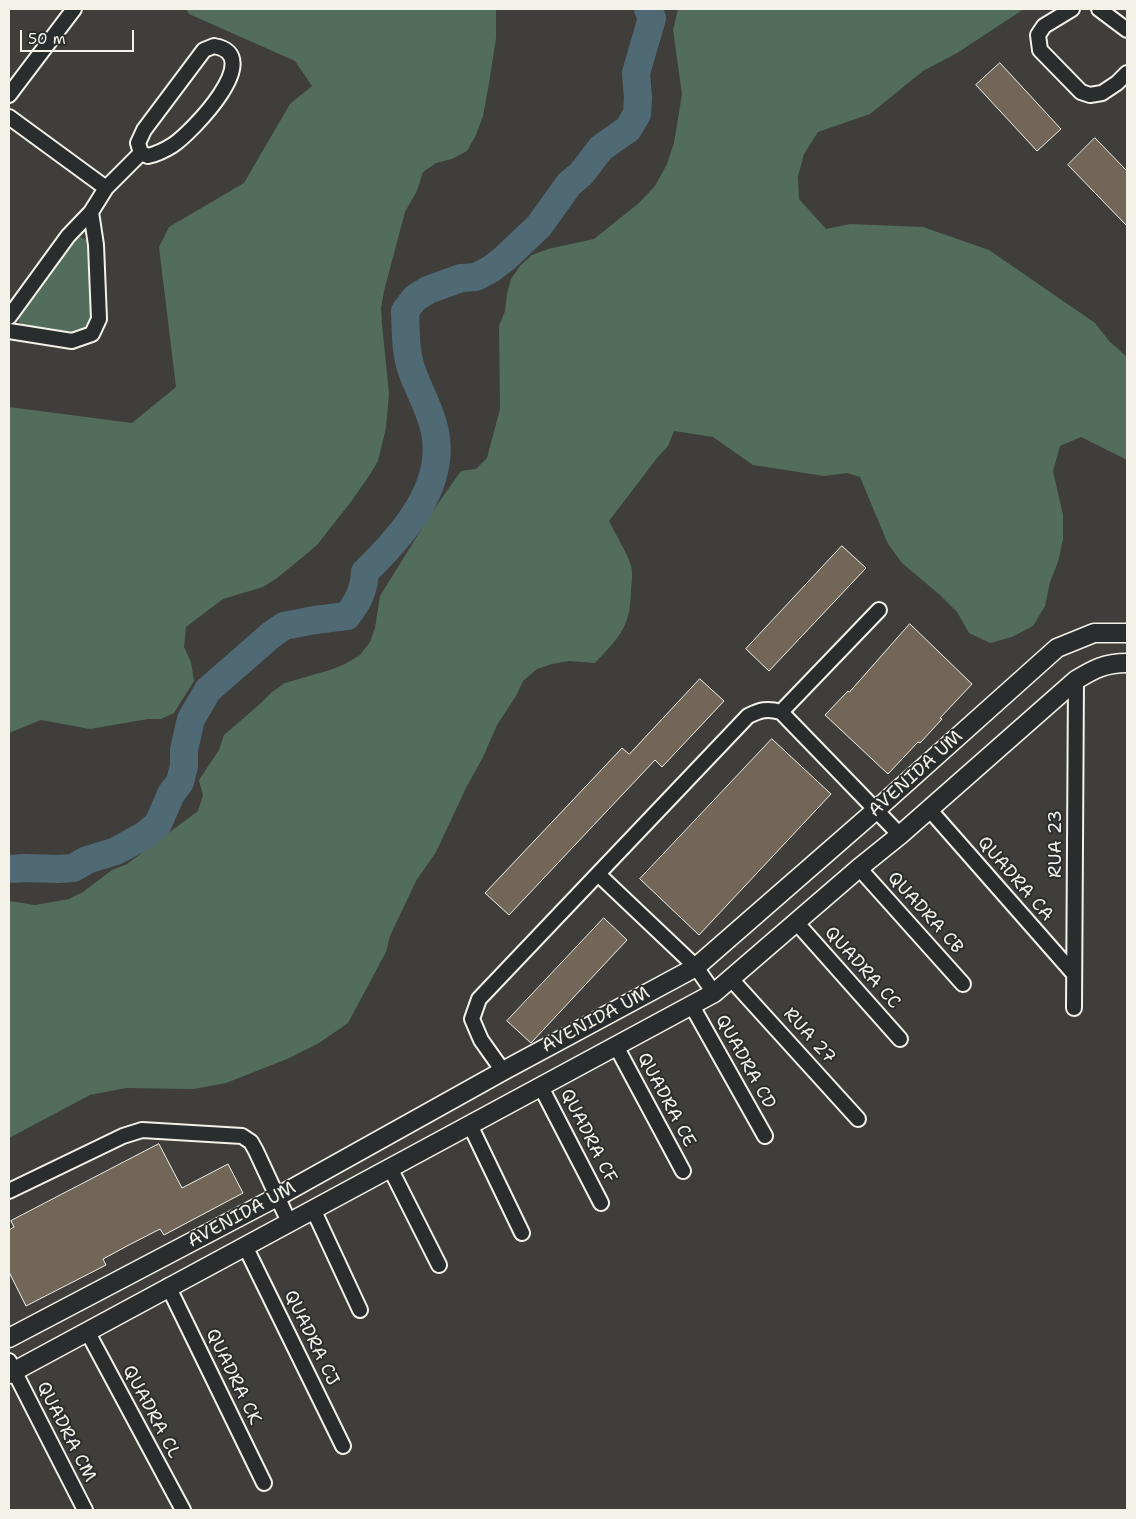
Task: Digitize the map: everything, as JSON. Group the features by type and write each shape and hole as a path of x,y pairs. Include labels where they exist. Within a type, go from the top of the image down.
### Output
{"street":[{"path":"9,96 74,9"},
{"path":"1072,9 1044,26 1038,35 1040,50 1081,92 1090,95 1102,93 1117,83 1127,73"},
{"path":"1099,9 1127,30"},
{"path":"214,46 230,52 233,63 232,73 209,110 190,131 174,144 148,156 141,154 138,143 144,130 204,50 214,46"},
{"path":"9,117 106,188"},
{"path":"9,317 68,236 91,212 106,188 141,154"},
{"path":"9,331 72,341 92,334 99,318 96,245 91,212"},
{"path":"781,712 879,610"},
{"name":"AVENIDA UM","path":"9,1338 277,1197 503,1070 696,967 1058,648 1094,633 1127,633"},
{"name":"AVENIDA UM","path":"10,1369 87,1331 714,993 900,835 1076,680 1099,666 1116,662 1127,662"},
{"name":"RUA 23","path":"1074,1008 1076,680"},
{"path":"503,1070 481,1040 472,1019 479,999 748,716 760,710 770,709 781,712 900,835"},
{"name":"QUADRA CA","path":"929,809 1074,974"},
{"name":"QUADRA CB","path":"859,868 963,984"},
{"path":"598,874 696,967 714,993"},
{"name":"QUADRA CC","path":"796,922 900,1039"},
{"name":"RUA 27","path":"731,979 858,1119"},
{"name":"QUADRA CD","path":"692,1006 764,1136"},
{"name":"QUADRA CE","path":"616,1046 683,1171"},
{"name":"QUADRA CF","path":"542,1086 602,1204"},
{"path":"470,1125 522,1233"},
{"path":"9,1192 123,1136 142,1130 242,1136 251,1142 256,1151 289,1222"},
{"path":"390,1168 439,1265"},
{"path":"313,1210 360,1310"},
{"name":"QUADRA CJ","path":"244,1246 343,1446"},
{"name":"QUADRA CK","path":"168,1286 264,1483"},
{"name":"QUADRA CL","path":"87,1331 183,1510"},
{"name":"QUADRA CM","path":"10,1369 85,1510"}],"green space":[{"path":"186,9 496,9 496,38 483,116 476,135 467,151 452,159 436,163 423,172 417,191 405,212 381,308 389,394 386,428 378,461 350,503 317,545 277,578 263,587 223,599 186,627 184,647 191,662 194,681 174,713 161,719 148,719 90,729 41,720 9,733 9,407 132,423 176,387 159,247 169,227 244,183 290,104 312,86 295,61 189,14"},
{"path":"678,9 1024,9 957,53 923,71 870,114 818,132 804,154 798,176 799,199 826,229 850,224 923,227 989,250 1095,323 1109,341 1127,357 1127,460 1081,437 1060,446 1053,471 1063,515 1063,539 1045,606 1033,626 1012,637 990,643 969,633 957,612 902,563 888,544 860,477 847,473 824,476 753,465 713,437 674,431 668,446 609,521 626,554 632,572 629,613 622,630 611,646 595,663 569,661 552,664 537,669 523,681 516,696 497,725 436,852 416,881 390,936 386,952 348,1023 319,1043 287,1059 226,1083 194,1089 126,1088 90,1095 9,1138 9,901 35,905 69,899 83,892 112,870 127,864 198,811 203,795 199,780 219,750 224,735 272,692 285,683 345,664 360,655 370,642 375,628 380,596 432,512 461,471 476,469 487,458 500,409 499,326 505,311 511,279 520,266 532,255 548,249 594,239 639,203 655,186 667,164 674,143 682,94 673,30"},
{"path":"80,237 89,243 93,316 90,326 86,330 74,334 23,327 19,321 18,313 75,238"}],"building":[{"path":"1000,63 1061,129 1037,151 976,85"},
{"path":"1095,138 1127,171 1127,226 1068,165"},
{"path":"842,546 866,568 769,671 746,649"},
{"path":"910,624 972,684 940,718 942,719 920,743 918,742 888,774 825,715 849,692"},
{"path":"700,679 724,701 662,767 655,760 509,915 485,893 622,748 629,754"},
{"path":"772,739 831,794 699,935 640,879"},
{"path":"604,918 627,940 531,1043 507,1021"},
{"path":"159,1144 182,1188 228,1164 243,1193 164,1235 160,1229 127,1246 103,1259 106,1265 26,1306 9,1272 9,1230 14,1227 11,1221"}],"waterway":[{"path":"9,869 73,868 87,860 116,851 145,835 158,824 171,794 180,782 184,766 184,750 191,719 208,690 284,626 347,616 351,611 362,590 365,572 393,543 418,509 434,472 437,452 435,432 431,416 415,379 408,356 405,311 415,298 428,290 461,278 476,277 504,259 539,226 569,184 581,174 601,148 628,129 637,114 636,73 652,18 648,9"}]}
